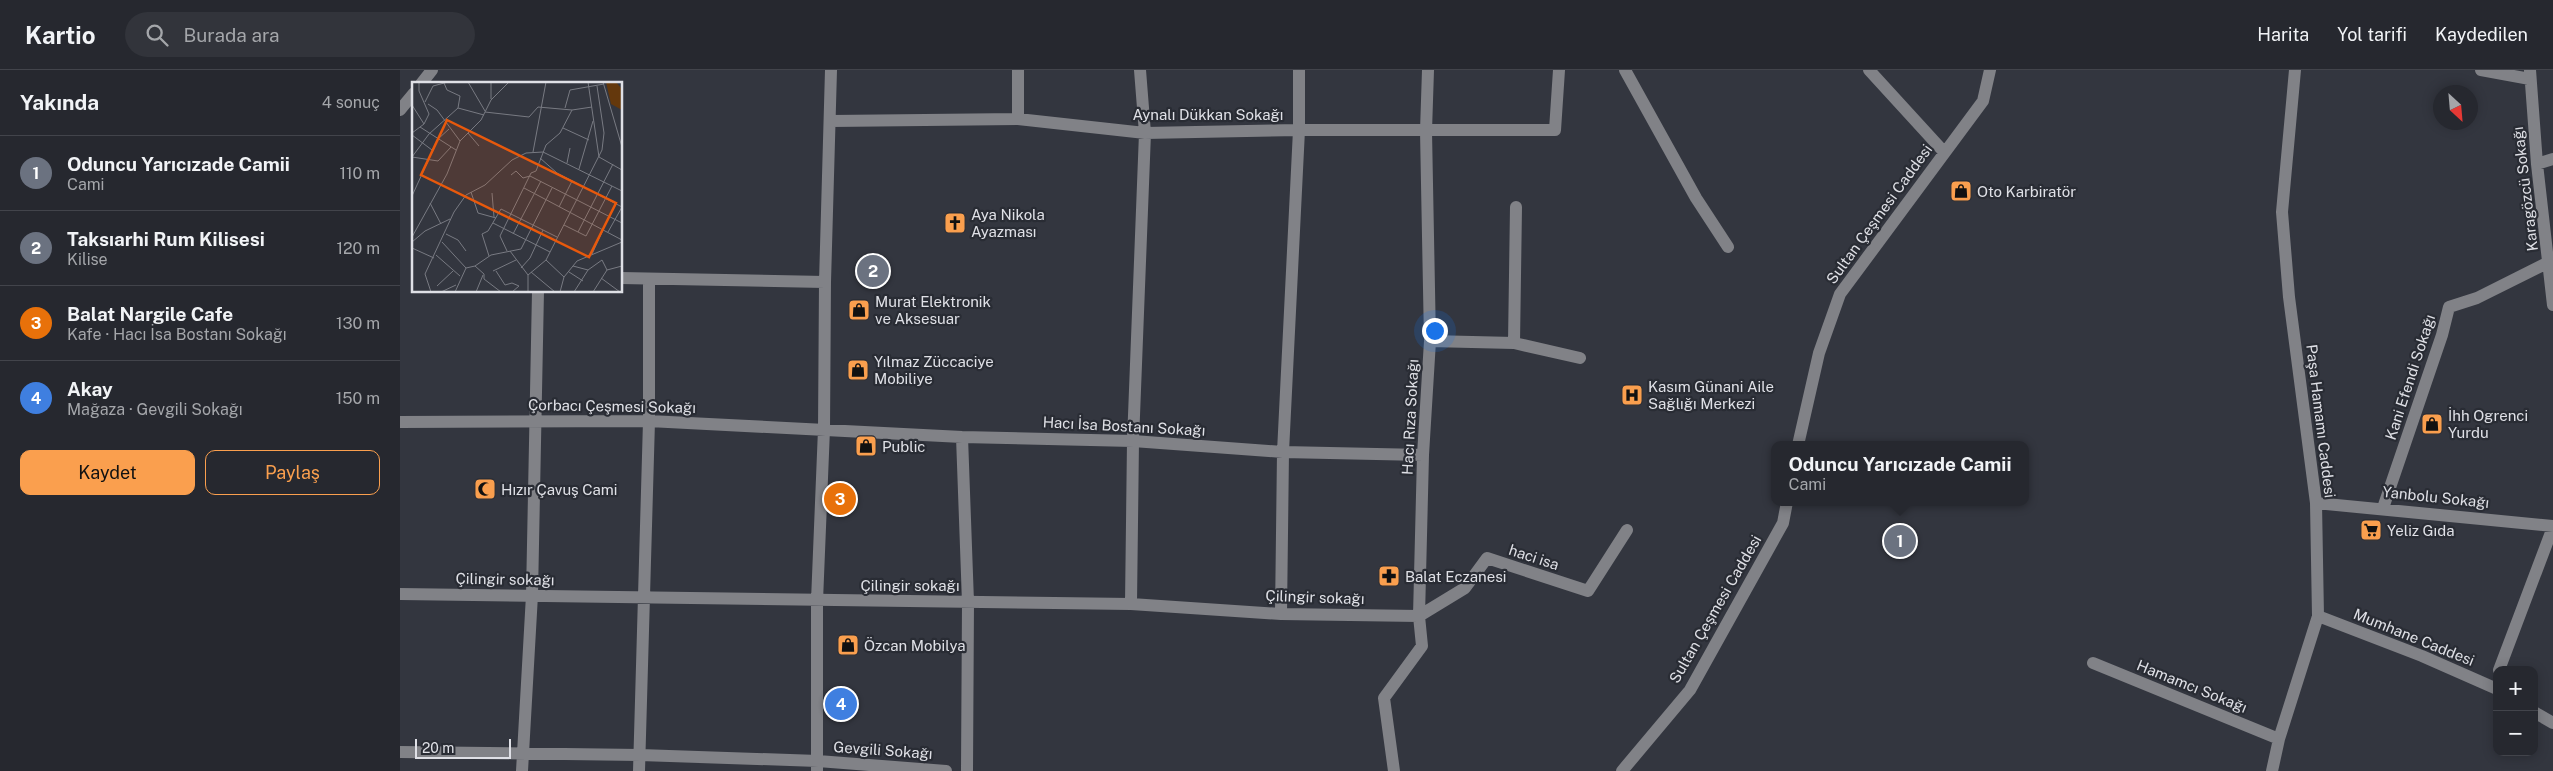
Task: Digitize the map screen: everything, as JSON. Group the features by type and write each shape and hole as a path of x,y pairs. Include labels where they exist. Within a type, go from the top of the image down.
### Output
{"street":[{"path":"423,82 432,70"},
{"path":"817,766 817,601 824,429 824,282 831,121 831,70"},
{"path":"1018,70 1018,119"},
{"path":"1131,604 1134,441 1145,133 1140,70"},
{"path":"1281,614 1283,452 1299,130 1299,70"},
{"name":"Hacı Rıza Sokağı","path":"1394,771 1384,698 1422,646 1418,616 1423,455 1430,341 1426,131 1428,70"},
{"name":"Aynalı Dükkan Sokağı","path":"831,121 1018,119 1145,133 1299,130 1555,130 1559,70"},
{"path":"1624,70 1696,198 1728,247"},
{"path":"1870,70 1944,152"},
{"name":"Sultan Çeşmesi Caddesi","path":"1799,441 1819,353 1840,294 1983,101 1990,70"},
{"name":"Paşa Hamamı Caddesi","path":"2272,771 2279,740 2318,616 2316,503 2289,297 2282,212 2295,70"},
{"path":"2481,70 2530,74"},
{"name":"Karagözcü Sokağı","path":"2530,74 2537,164 2551,260 2553,305"},
{"path":"400,110 412,95"},
{"path":"2537,164 2553,159"},
{"path":"1514,343 1516,207"},
{"name":"Kani Efendi Sokağı","path":"2383,508 2442,334 2449,307 2477,298 2551,260"},
{"path":"622,278 824,282"},
{"path":"639,771 646,597 650,421 649,279"},
{"path":"522,771 532,595 538,292"},
{"path":"1430,341 1514,343 1580,358"},
{"name":"Çorbacı Çeşmesi Sokağı","path":"400,422 650,421 824,429"},
{"name":"Hacı İsa Bostanı Sokağı","path":"824,429 962,437 1134,441 1283,452 1423,455"},
{"path":"962,437 968,602 967,771"},
{"name":"Yanbolu Sokağı","path":"2316,503 2383,508 2553,527"},
{"name":"Sultan Çeşmesi Caddesi","path":"1622,771 1690,690 1783,523 1786,506"},
{"path":"2501,666 2553,527"},
{"name":"haci isa","path":"1418,616 1465,588 1487,558 1588,592 1627,530"},
{"name":"Çilingir sokağı","path":"400,594 1131,604 1281,614 1418,616"},
{"name":"Mumhane Caddesi","path":"2318,616 2493,683"},
{"name":"Hamamcı Sokağı","path":"2093,663 2279,740"},
{"path":"2538,714 2553,723"},
{"name":"Gevgili Sokağı","path":"400,752 640,755 817,766 946,771"}],"place":[{"name":"Oto Karbiratör","path":"1961,191"},
{"name":"Aya Nikola Ayazması","path":"955,223"},
{"name":"Taksıarhi Rum Kilisesi","path":"873,271"},
{"name":"Murat Elektronik ve Aksesuar","path":"859,310"},
{"name":"Yılmaz Züccaciye Mobiliye","path":"858,370"},
{"name":"Kasım Günani Aile Sağlığı Merkezi","path":"1632,395"},
{"name":"İhh Ogrenci Yurdu","path":"2432,424"},
{"name":"Public","path":"866,446"},
{"name":"Hızır Çavuş Cami","path":"485,489"},
{"name":"Balat Nargile Cafe","path":"840,499"},
{"name":"Yeliz Gıda","path":"2371,530"},
{"name":"Oduncu Yarıcızade Camii","path":"1900,541"},
{"name":"Balat Eczanesi","path":"1389,576"},
{"name":"Özcan Mobilya","path":"848,645"},
{"name":"Akay","path":"841,704"}]}
